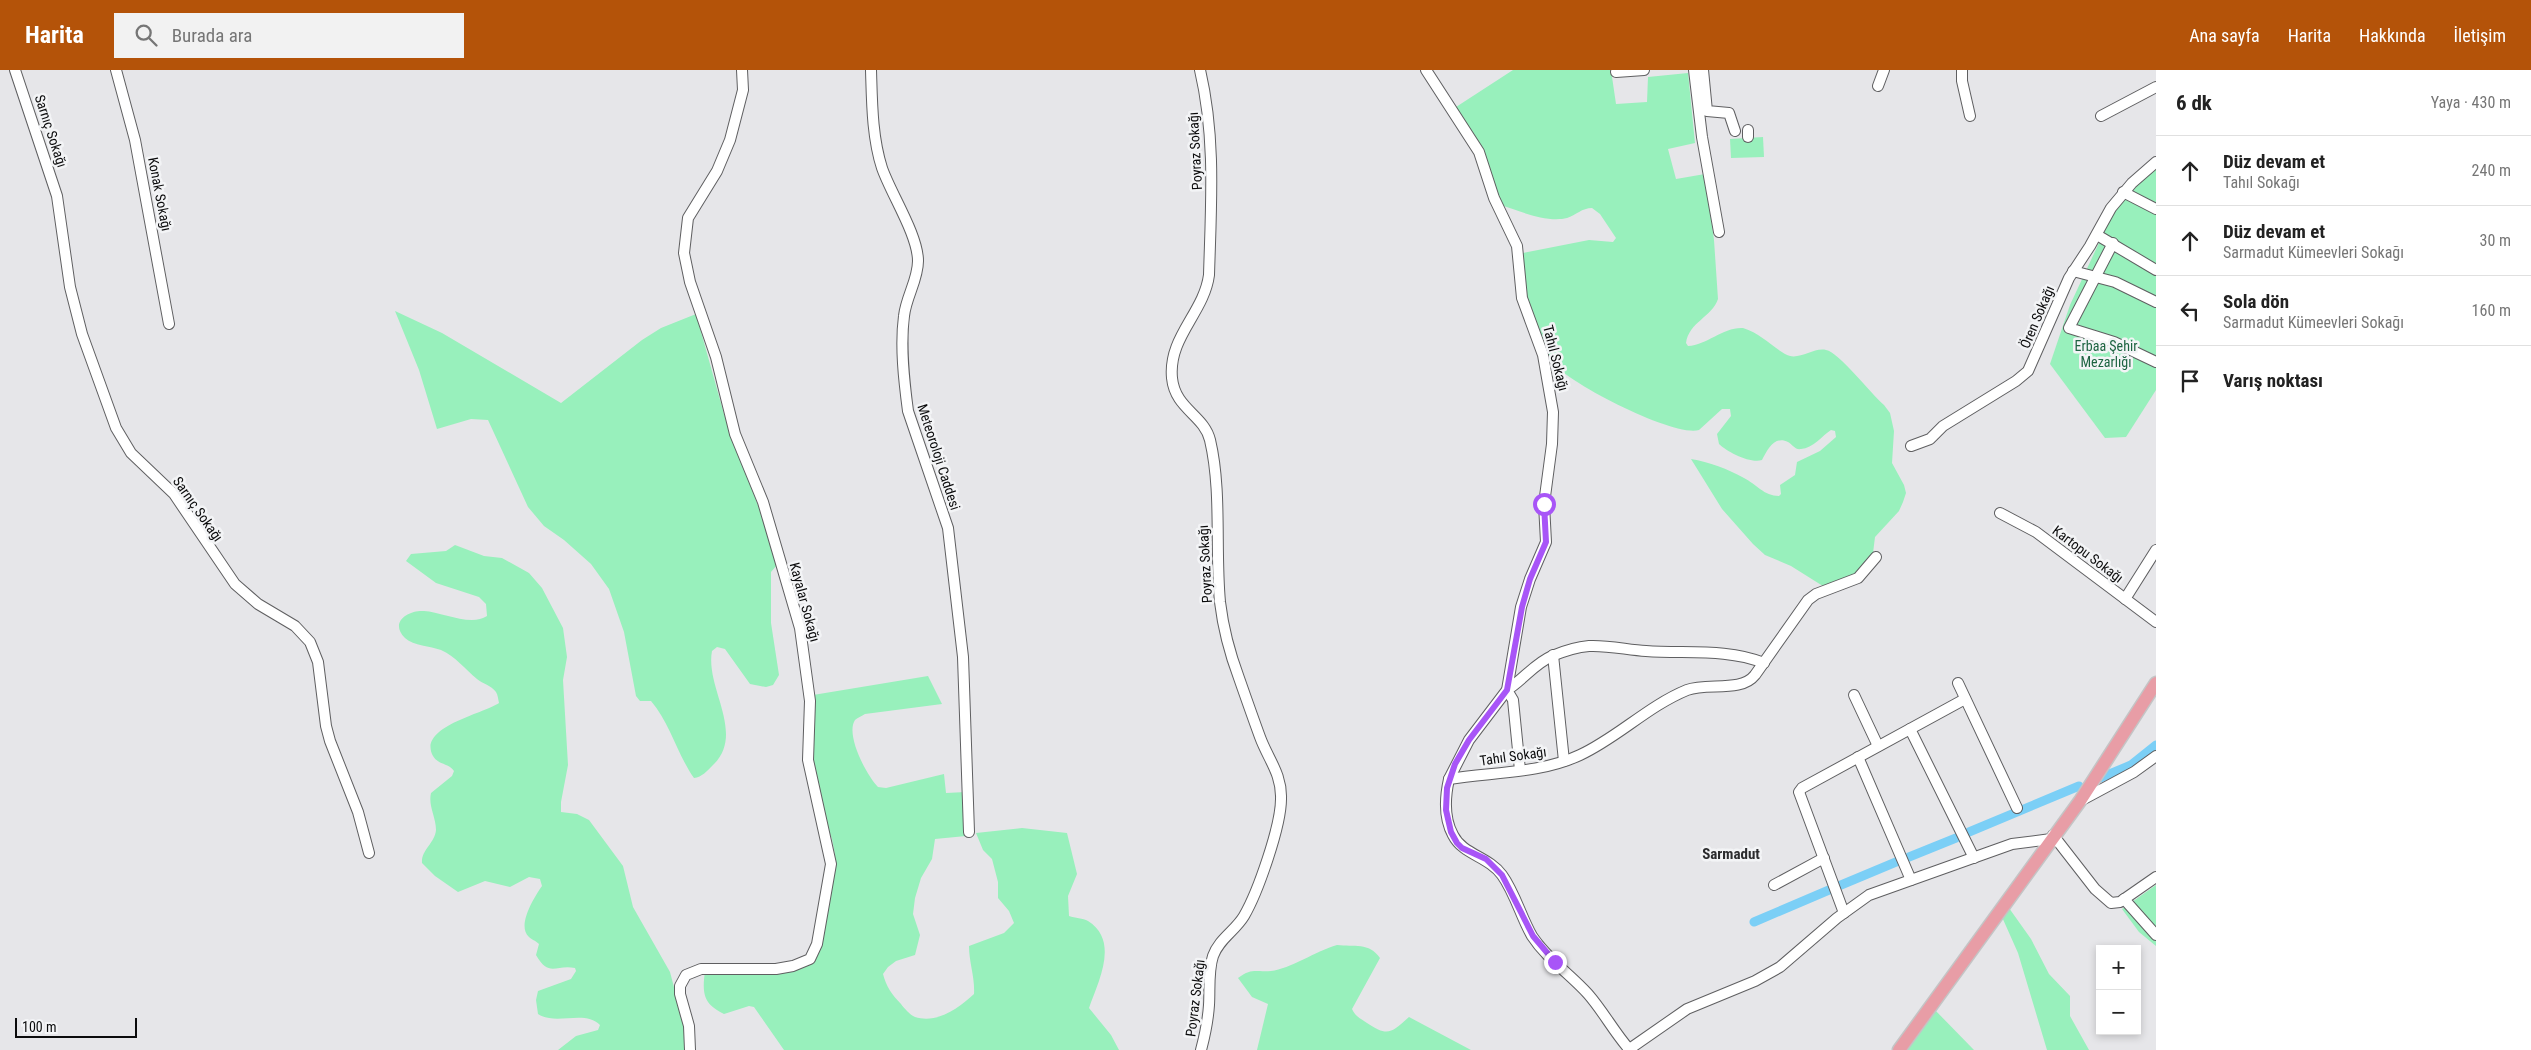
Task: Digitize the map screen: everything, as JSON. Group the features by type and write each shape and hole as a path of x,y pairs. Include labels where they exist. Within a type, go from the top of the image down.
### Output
{"main road":[{"path":"1899,1050 2080,801 2156,684"}],"street":[{"name":"Sarnıç Sokağı","path":"15,70 57,196 70,287 82,334 97,372 108,411 131,453 174,494 235,584 258,604 295,626 310,642 318,662 324,718 330,741 358,812 369,853"},
{"name":"Konak Sokağı","path":"116,70 135,140 169,324"},
{"name":"Kayalar Sokağı","path":"690,1050 689,1026 680,994 680,986 686,975 701,969 776,969 793,966 810,959 814,953 819,936 831,864 808,760 810,702 800,628 763,502 735,434 716,357 690,282 684,253 688,218 717,171 730,140 743,90 742,70"},
{"name":"Meteoroloji Caddesi","path":"871,70 878,154 884,175 915,244 918,259 917,275 904,315 906,397 908,411 948,528 963,657 969,832"},
{"name":"Poyraz Sokağı","path":"1200,70 1206,95 1212,145 1209,275 1204,295 1178,339 1172,364 1172,377 1178,399 1203,426 1210,440 1224,622 1238,676 1260,737 1279,775 1281,798 1278,825 1248,907 1238,925 1222,941 1214,955 1207,1025 1201,1050"},
{"name":"Tahıl Sokağı","path":"1426,70 1479,152 1494,198 1517,246 1522,298 1539,340 1552,398 1553,427 1544,504 1546,542 1530,579 1522,607 1507,690 1469,740 1449,779"},
{"path":"1616,72 1644,70"},
{"path":"1694,70 1702,137 1719,232"},
{"path":"1703,70 1707,112 1729,113 1745,131"},
{"path":"1878,86 1884,70"},
{"path":"1962,70 1962,81 1970,116"},
{"path":"2101,116 2156,87"},
{"name":"Ören Sokağı","path":"1911,446 1933,437 1943,426 2016,381 2028,371 2073,271 2097,234 2110,208 2123,192 2156,162"},
{"path":"2123,192 2156,209"},
{"path":"2097,234 2156,270"},
{"path":"2113,243 2069,328 2114,342 2156,362"},
{"path":"2073,271 2126,286 2156,302"},
{"name":"Kartopu Sokağı","path":"2000,512 2036,532 2156,622"},
{"path":"2125,599 2156,550"},
{"name":"Tahıl Sokağı","path":"1449,779 1564,762 1606,741 1687,690 1707,685 1747,683 1764,663 1808,600 1816,594 1858,578 1876,557"},
{"path":"1520,770 1515,711 1511,695 1507,690 1534,666 1553,655 1577,648 1596,646 1647,652 1721,654 1749,657 1764,663"},
{"path":"1553,655 1564,762"},
{"path":"1958,683 2017,808"},
{"path":"1854,695 1878,746"},
{"path":"1844,913 1799,792 1802,788 1965,699"},
{"path":"1910,729 1974,858"},
{"path":"2080,801 2124,778 2156,756"},
{"path":"1858,757 1911,880"},
{"path":"1449,779 1446,810 1451,832 1457,843 1462,848 1486,859 1502,875 1524,921 1541,948 1587,993 1628,1050 1687,1009 1756,981 1780,967 1844,913 1869,896 2012,844 2052,837 2106,900 2115,904 2156,877"},
{"path":"1774,885 1824,858"},
{"path":"2124,899 2156,935"}],"green space":[{"path":"1513,70 1611,70 1616,104 1647,102 1648,77 1688,73 1695,143 1668,149 1676,179 1705,174 1714,240 1718,299 1711,311 1691,330 1686,343 1688,346 1695,345 1729,330 1743,328 1755,333 1790,356 1816,350 1832,352 1847,365 1890,413 1894,431 1892,463 1904,485 1906,493 1899,511 1875,537 1873,553 1859,574 1826,588 1791,566 1765,555 1722,509 1691,459 1725,469 1748,480 1764,492 1779,496 1781,494 1780,485 1795,475 1797,462 1820,451 1836,437 1835,431 1831,430 1813,444 1801,449 1783,440 1775,442 1762,460 1746,459 1733,454 1719,444 1717,434 1731,416 1730,409 1722,409 1699,430 1686,430 1667,425 1618,405 1594,392 1572,379 1547,356 1527,302 1524,284 1523,253 1589,240 1613,242 1616,238 1600,214 1592,208 1585,209 1567,218 1551,219 1533,216 1501,205 1483,148 1456,107"},
{"path":"1763,137 1764,157 1731,158 1730,139"},
{"name":"Erbaa Şehir Mezarlığı","path":"2156,169 2156,390 2126,437 2105,438 2050,364 2070,305 2112,215 2123,198"},
{"path":"395,311 442,333 561,403 642,340 661,328 696,314 724,414 759,508 777,565 771,572 771,623 779,675 773,685 766,687 750,684 725,649 717,647 712,651 711,665 722,710 726,739 722,752 713,765 702,775 694,778 658,710 651,701 640,701 636,696 624,632 609,589 591,564 564,540 544,526 528,507 488,420 471,419 437,429 419,370"},
{"path":"455,545 484,556 502,558 529,573 542,588 563,628 567,657 563,680 568,765 561,812 577,814 589,820 623,866 633,907 670,972 685,1029 686,1050 558,1050 576,1036 598,1030 600,1025 594,1020 587,1018 553,1019 538,1014 536,1000 538,991 571,979 576,971 575,968 553,969 545,966 536,955 539,944 529,937 526,932 525,926 528,911 542,886 540,879 529,877 510,887 485,881 458,892 435,876 422,863 422,858 436,830 430,798 431,793 452,776 454,771 433,756 431,746 434,737 454,723 499,703 494,690 477,679 451,656 441,650 409,641 405,638 399,627 402,618 418,611 465,620 480,619 487,616 486,604 479,597 436,583 406,561 411,554 446,551"},
{"path":"928,676 942,704 865,714 855,720 853,727 855,745 863,765 878,787 886,788 944,774 946,793 966,792 966,836 935,839 932,859 921,878 915,898 913,914 920,935 915,955 896,961 888,967 883,974 888,986 909,1013 923,1019 947,1013 974,994 969,946 1004,933 1014,923 1009,911 998,898 998,882 992,859 983,850 976,833 1022,828 1067,833 1077,874 1068,896 1069,916 1086,920 1098,929 1103,939 1105,950 1101,974 1089,1008 1111,1035 1119,1050 784,1050 754,1007 749,1006 724,1014 708,1002 704,992 705,971 792,969 822,943 835,855 832,839 822,813 811,745 813,695"},
{"path":"2156,885 2156,946 2139,932 2122,909"},
{"path":"2009,908 2031,939 2049,974 2070,996 2070,1016 2089,1050 2047,1050 2018,953 2002,917"},
{"path":"1337,945 1366,947 1380,958 1352,1009 1358,1017 1380,1030 1389,1031 1398,1027 1409,1017 1471,1050 1257,1050 1268,1004 1252,997 1238,978 1250,972 1278,970"},
{"path":"1934,1009 1974,1050 1906,1050"}],"waterway":[{"path":"2100,778 2131,765 2156,745"},
{"path":"1969,832 2079,786"},
{"path":"1909,857 1956,838"},
{"path":"1841,885 1896,862"},
{"path":"1754,922 1829,890"}],"district":[{"name":"Sarmadut","path":"1731,854"}],"route":[{"path":"1544,504 1547,525 1546,542 1530,579 1517,625 1507,690 1460,754 1449,779 1446,810 1451,832 1457,843 1462,848 1486,859 1502,875 1533,936 1541,948 1555,962"}]}
